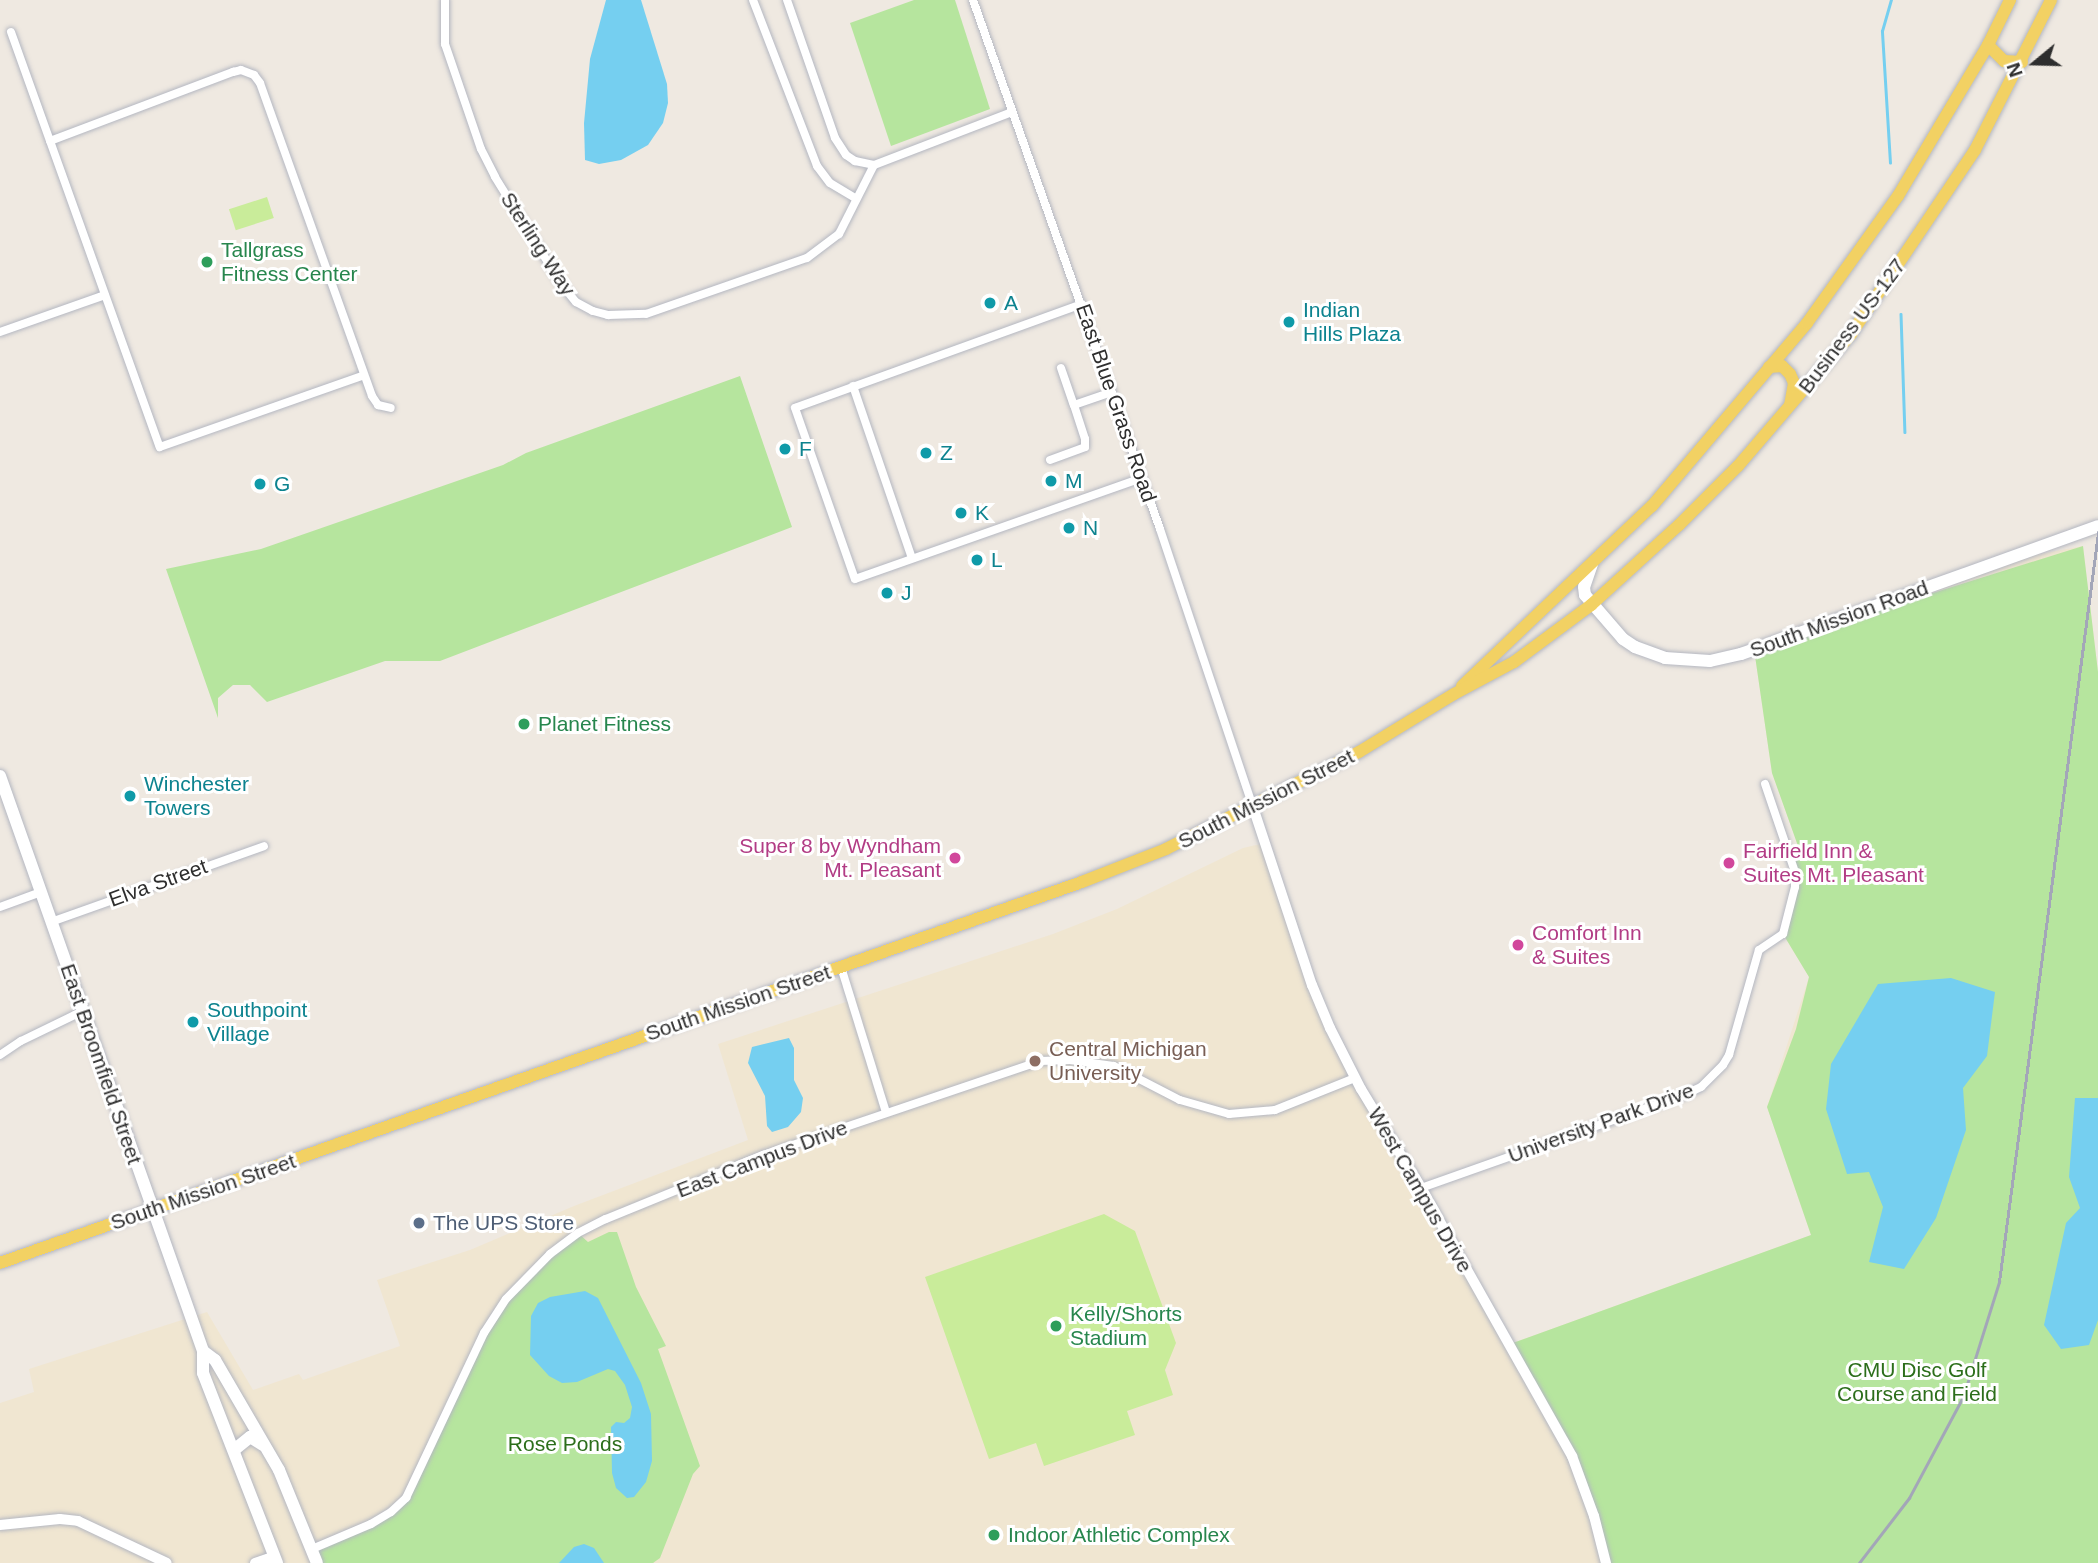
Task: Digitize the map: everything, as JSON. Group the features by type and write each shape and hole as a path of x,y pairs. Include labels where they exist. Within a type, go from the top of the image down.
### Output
{"main road":[{"name":"Business US-127","path":"1592,564 1652,506 1807,323 1898,196 1988,44 2010,0"},
{"name":"Business US-127","path":"1591,606 1738,466 1851,334 1975,150 2022,62 2051,0"},
{"path":"1988,44 2004,61 2022,62"},
{"path":"1769,367 1782,366 1790,374 1794,383 1788,408"},
{"name":"South Mission Road","path":"1591,606 1608,626 1634,648 1665,658 1710,661 1741,654 2092,528"},
{"path":"1591,606 1584,587 1592,564"},
{"name":"South Mission Street","path":"1454,694 1592,564"},
{"name":"South Mission Street","path":"0,1264 1082,882 1166,849 1359,752 1454,694 1514,662 1591,606"},
{"name":"East Broomfield Street","path":"0,776 203,1351 201,1366 276,1559"},
{"name":"East Broomfield Street","path":"203,1351 215,1360 286,1483 317,1563"},
{"path":"234,1450 250,1437 266,1447"}],"street":[{"name":"Sterling Way","path":"445,0 445,44 481,149 562,285 576,302 593,311 627,316 646,314 807,258 839,234 874,165"},
{"path":"753,0 817,166 831,183 855,198"},
{"path":"787,0 835,138 846,155 855,161 874,165 1012,112"},
{"name":"East Blue Grass Road","path":"974,0 1082,304 1253,807"},
{"path":"11,32 160,447 364,374"},
{"path":"50,141 233,72 241,70 254,75 260,83 364,374 377,405 391,408"},
{"path":"0,332 105,295"},
{"path":"1082,304 795,408 855,579 1142,478"},
{"path":"1050,460 1085,447 1085,439 1061,368"},
{"path":"853,386 912,558"},
{"path":"1074,405 1112,392"},
{"name":"University Park Drive","path":"1421,1188 1684,1095 1701,1087 1723,1065 1729,1055 1759,950 1783,934 1795,887 1795,872 1765,784"},
{"name":"West Campus Drive","path":"1253,807 1312,985 1355,1078 1421,1188 1572,1456 1594,1516 1606,1563"},
{"name":"Elva Street","path":"51,922 264,846"},
{"path":"0,906 41,892"},
{"path":"841,967 886,1112"},
{"path":"0,1055 21,1041 83,1011"},
{"name":"East Campus Drive","path":"312,1549 371,1524 406,1498 484,1333 506,1299 550,1254 568,1240 606,1219 750,1160 1024,1065 1057,1059 1114,1066 1181,1100 1229,1114 1267,1112 1355,1078"},
{"path":"0,1525 60,1519 78,1521 167,1563"},
{"path":"255,1563 276,1559"}],"shaded area":[{"name":"Central Michigan University","path":"2083,546 2098,672 2098,1563 0,1563 0,1403 34,1392 29,1369 207,1312 253,1390 299,1374 303,1380 400,1346 377,1280 470,1250 574,1206 748,1140 718,1044 1053,934 1117,909 1243,848 1265,843 1330,1028 1510,1344 1811,1235 1767,1107 1809,977 1783,934 1798,846 1772,773 1754,649 2000,561"}],"green space":[{"path":"914,0 955,0 990,109 891,146 850,23"},
{"path":"267,197 274,218 236,230 229,209"},
{"path":"740,376 792,527 440,661 385,661 267,702 250,685 233,685 218,698 218,718 166,569 261,549 503,465 526,453"},
{"name":"CMU Disc Golf Course and Field","path":"2083,546 2098,672 2098,1563 1605,1563 1575,1465 1510,1344 1811,1235 1767,1107 1796,1029 1809,977 1783,934 1798,846 1772,773 1754,649"},
{"name":"Kelly/Shorts Stadium","path":"1104,1214 1135,1231 1176,1343 1165,1370 1173,1395 1127,1411 1135,1435 1044,1466 1036,1443 989,1459 925,1277"},
{"name":"Rose Ponds","path":"609,1232 617,1232 636,1287 666,1346 658,1349 700,1466 693,1474 660,1558 653,1563 317,1563 312,1549 398,1507 475,1352 506,1299 578,1233 588,1242"}],"water":[{"path":"606,0 641,0 667,84 668,103 663,123 648,145 621,160 599,164 585,160 584,123 590,59"},
{"path":"1951,978 1995,992 1987,1056 1963,1088 1966,1130 1936,1218 1904,1269 1869,1262 1883,1207 1869,1172 1847,1174 1826,1109 1831,1064 1878,984"},
{"path":"789,1038 794,1048 794,1080 803,1098 801,1112 788,1127 772,1132 767,1126 765,1096 748,1063 752,1047"},
{"path":"2075,1098 2098,1098 2098,1320 2089,1345 2061,1349 2044,1325 2066,1223 2080,1208 2069,1177"},
{"path":"585,1291 598,1298 641,1383 651,1414 652,1461 646,1482 634,1497 627,1498 616,1488 612,1473 611,1427 616,1422 624,1423 630,1418 632,1407 625,1385 615,1371 608,1369 577,1382 562,1383 549,1376 530,1355 531,1316 538,1303 550,1297"},
{"path":"584,1544 594,1548 604,1563 559,1563 574,1547"}],"waterway":[{"path":"1890,163 1882,31 1891,0"},
{"path":"1901,314 1905,432"}],"railway":[{"path":"1859,1563 1909,1498 1963,1397 1999,1282 2098,533"}],"place":[{"name":"Tallgrass Fitness Center","path":"207,262"},
{"name":"A","path":"990,303"},
{"name":"Indian Hills Plaza","path":"1289,322"},
{"name":"F","path":"785,449"},
{"name":"Z","path":"926,453"},
{"name":"M","path":"1051,481"},
{"name":"G","path":"260,484"},
{"name":"K","path":"961,513"},
{"name":"N","path":"1069,528"},
{"name":"L","path":"977,560"},
{"name":"J","path":"887,593"},
{"name":"Planet Fitness","path":"524,724"},
{"name":"Winchester Towers","path":"130,796"},
{"name":"Super 8 by Wyndham Mt. Pleasant","path":"955,858"},
{"name":"Fairfield Inn & Suites Mt. Pleasant","path":"1729,863"},
{"name":"Comfort Inn & Suites","path":"1518,945"},
{"name":"Southpoint Village","path":"193,1022"},
{"name":"Central Michigan University","path":"1035,1061"},
{"name":"The UPS Store","path":"419,1223"},
{"name":"Kelly/Shorts Stadium","path":"1056,1326"},
{"name":"Indoor Athletic Complex","path":"994,1535"}]}
